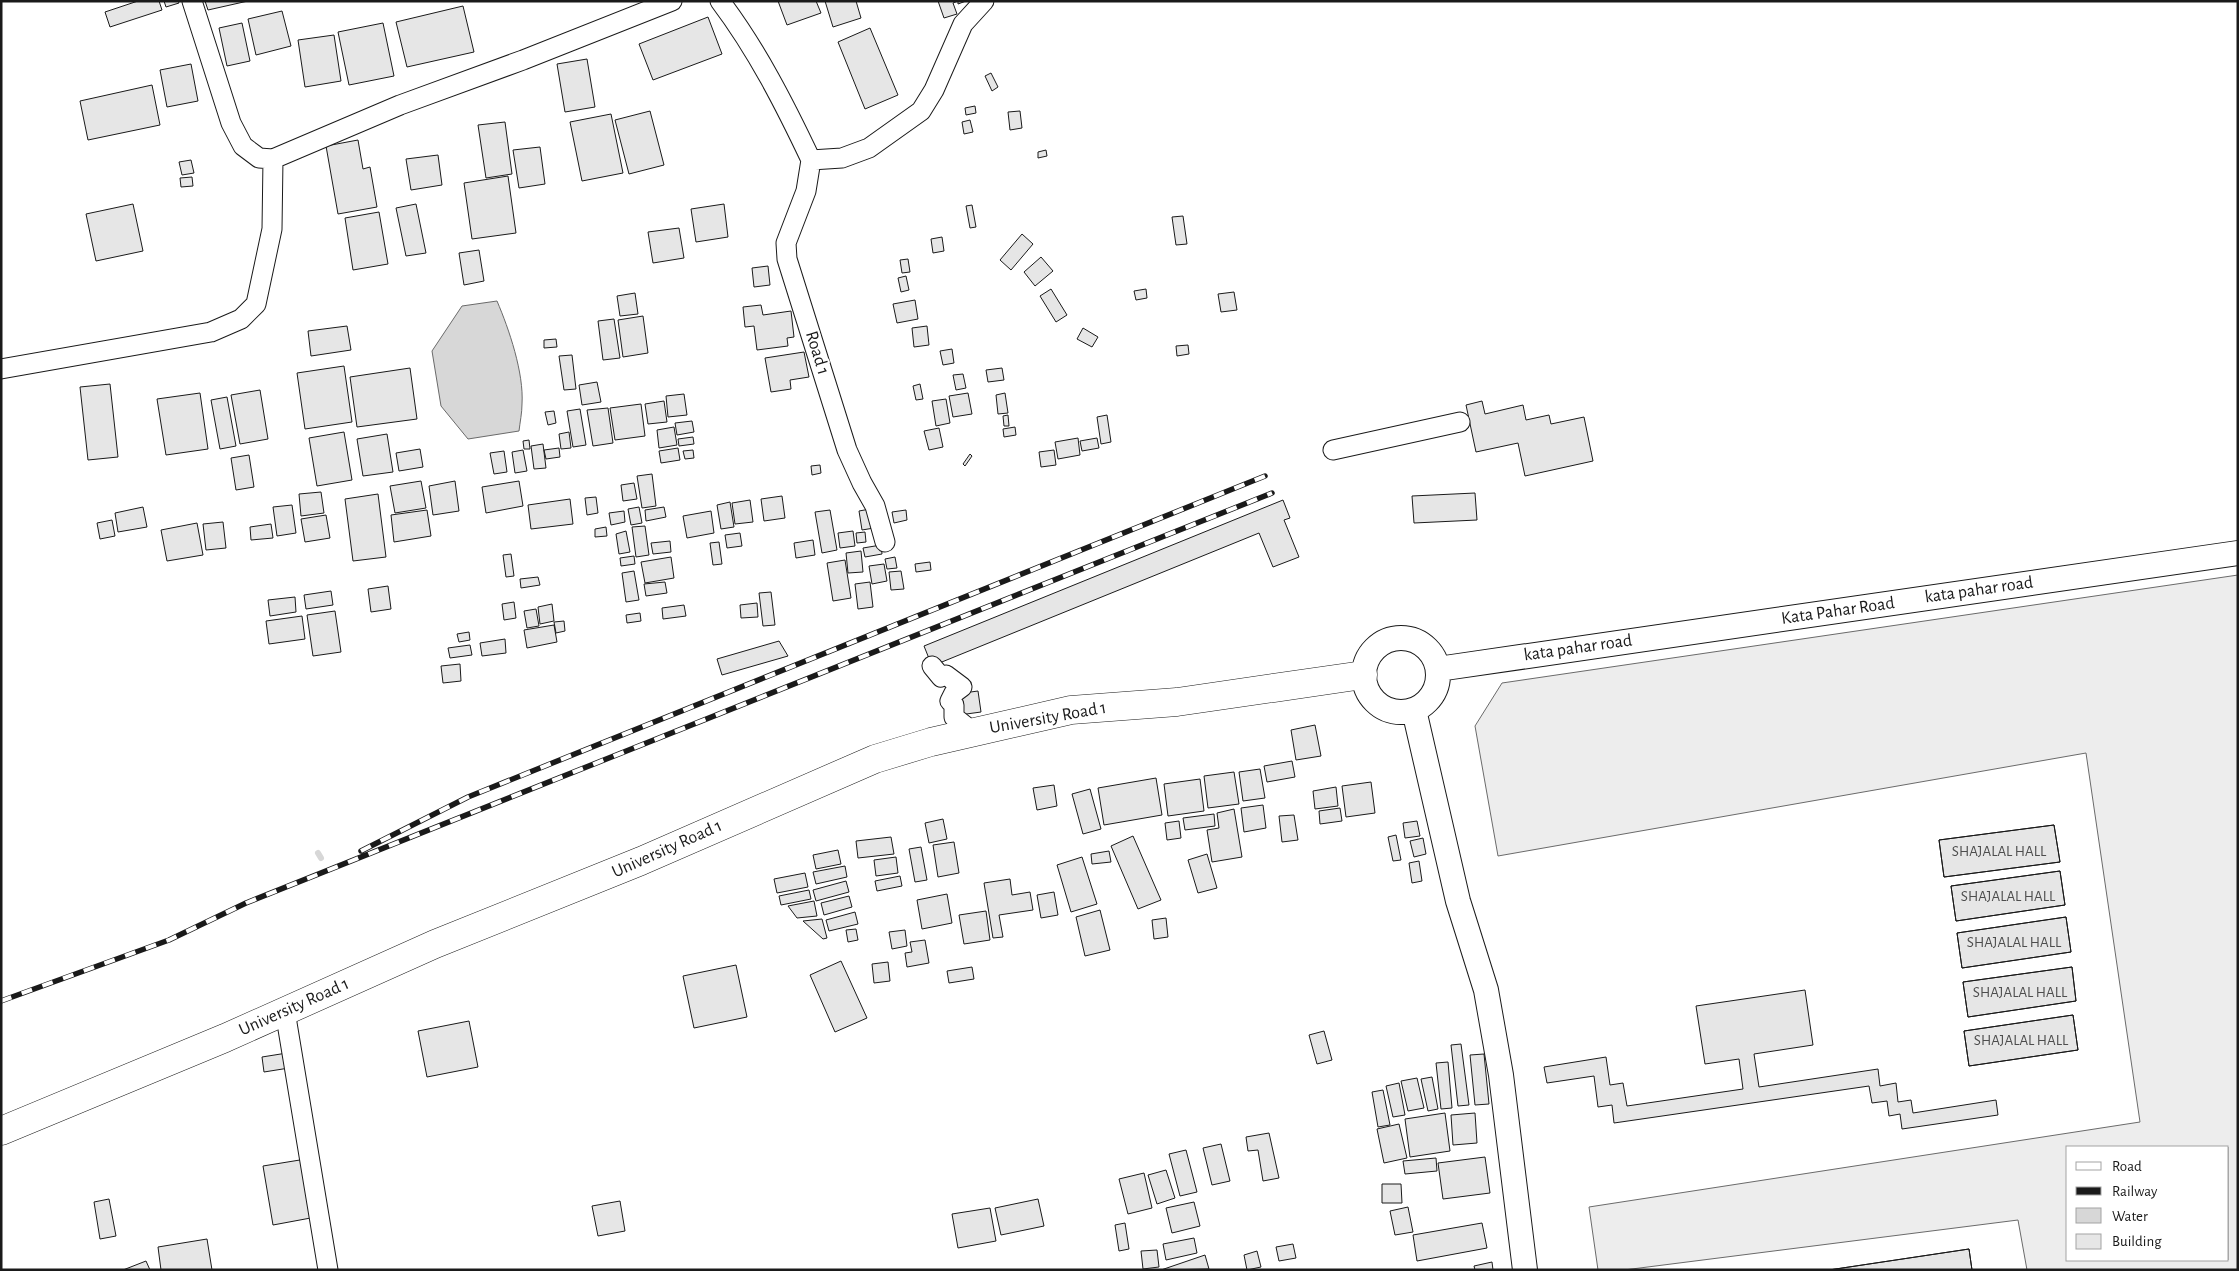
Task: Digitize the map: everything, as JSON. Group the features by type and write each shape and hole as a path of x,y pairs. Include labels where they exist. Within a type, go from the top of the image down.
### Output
{"main road":[{"name":"University Road 1","path":"1,1131 200,1049 435,944 641,861 875,759 973,732 1071,710 1177,702 1363,676"}],"street":[{"path":"192,1 231,123 243,146 259,158 273,159 400,105 523,60 672,1"},
{"path":"720,1 732,17 774,86 811,160 842,158 869,148 921,111 934,90 963,24 984,1"},
{"path":"1,369 211,332 241,319 256,304 272,228 273,159"},
{"name":"Road 1","path":"811,160 806,190 786,243 787,259 847,450 862,483 876,506 886,542"},
{"path":"1333,450 1460,422"},
{"name":"kata pahar road","path":"1483,662 2238,553"},
{"name":"Kata Pahar Road","path":"1438,669 2238,553"},
{"path":"1395,638 1407,638 1423,645 1435,658 1439,680 1431,698 1414,710 1402,712 1390,711 1379,706 1371,698 1365,687 1363,676 1364,666 1374,648 1384,641 1395,638"},
{"path":"932,666 940,677 946,675 962,687 950,700 954,705 954,716 973,732"},
{"path":"1414,710 1458,901 1486,990 1501,1075 1525,1270"},
{"path":"285,1011 328,1270"}],"shaded area":[{"path":"2238,575 2238,1270 2027,1270 2018,1220 1624,1270 1598,1270 1589,1207 2140,1122 2086,753 1498,856 1475,726 1502,683"}],"water":[{"path":"497,301 511,338 521,379 522,407 519,431 468,439 441,406 432,351 462,306"}],"building":[{"path":"138,1 159,1 162,10 110,27 105,12"},
{"path":"164,1 178,1 179,3 166,7"},
{"path":"205,1 248,1 208,10"},
{"path":"778,1 816,1 821,13 787,25"},
{"path":"825,1 856,1 861,18 833,27"},
{"path":"938,1 958,1 953,3 957,14 944,18"},
{"path":"463,6 474,52 407,67 396,22"},
{"path":"282,11 291,46 256,55 248,19"},
{"path":"708,17 722,54 653,80 639,44"},
{"path":"242,23 250,61 227,66 219,28"},
{"path":"383,23 394,76 349,85 338,32"},
{"path":"870,28 898,95 865,109 838,42"},
{"path":"334,35 341,81 305,87 298,40"},
{"path":"587,59 595,107 565,112 557,64"},
{"path":"191,64 198,101 167,107 160,70"},
{"path":"991,73 998,87 992,91 985,76"},
{"path":"152,85 160,125 88,140 80,101"},
{"path":"975,106 976,113 966,115 965,108"},
{"path":"650,111 664,165 629,174 615,120"},
{"path":"1020,111 1022,128 1010,130 1008,112"},
{"path":"611,114 623,173 582,181 570,122"},
{"path":"970,120 973,132 964,134 962,122"},
{"path":"505,122 512,174 486,178 478,125"},
{"path":"358,140 363,169 370,167 377,207 338,214 326,146"},
{"path":"540,147 545,184 519,188 513,150"},
{"path":"1046,150 1047,156 1038,158 1038,152"},
{"path":"438,155 442,185 411,190 406,159"},
{"path":"191,160 194,173 182,175 179,162"},
{"path":"508,176 516,233 472,239 464,183"},
{"path":"192,177 193,186 181,187 180,178"},
{"path":"133,204 143,251 96,261 86,214"},
{"path":"416,204 426,253 406,256 396,208"},
{"path":"724,204 728,237 696,242 691,209"},
{"path":"972,205 976,227 970,228 966,206"},
{"path":"379,212 388,264 353,270 345,218"},
{"path":"1183,216 1187,244 1176,245 1172,217"},
{"path":"679,228 684,258 653,263 648,232"},
{"path":"1022,234 1033,244 1011,270 1000,260"},
{"path":"942,237 944,251 933,253 931,239"},
{"path":"479,250 484,281 464,285 459,253"},
{"path":"1041,257 1053,271 1035,286 1024,272"},
{"path":"908,259 910,272 902,273 900,260"},
{"path":"768,266 770,285 754,287 752,268"},
{"path":"906,276 909,290 901,292 898,278"},
{"path":"1051,289 1067,315 1056,322 1040,296"},
{"path":"1146,289 1147,298 1136,300 1134,291"},
{"path":"1234,292 1237,310 1221,312 1218,294"},
{"path":"635,293 638,314 620,316 617,296"},
{"path":"915,300 918,319 897,323 893,304"},
{"path":"761,305 763,315 791,311 794,337 787,338 788,346 757,350 754,326 745,327 743,307"},
{"path":"643,316 648,353 623,357 618,320"},
{"path":"614,319 620,358 603,360 598,321"},
{"path":"347,326 351,350 311,356 308,331"},
{"path":"927,326 929,345 914,347 912,328"},
{"path":"1083,328 1098,337 1092,347 1077,339"},
{"path":"556,339 557,347 544,348 544,340"},
{"path":"1188,345 1189,354 1177,356 1176,346"},
{"path":"952,349 954,363 943,365 940,351"},
{"path":"804,352 809,377 790,380 791,389 771,392 765,358"},
{"path":"572,355 576,389 564,390 559,356"},
{"path":"344,366 352,422 305,429 297,373"},
{"path":"410,368 417,419 357,427 350,377"},
{"path":"1002,368 1004,380 988,382 986,370"},
{"path":"963,374 966,388 956,390 953,375"},
{"path":"597,382 601,402 582,405 579,385"},
{"path":"110,384 118,457 88,460 80,387"},
{"path":"920,384 923,399 916,400 913,386"},
{"path":"260,390 268,439 240,444 231,395"},
{"path":"200,393 208,449 166,455 157,399"},
{"path":"968,393 972,414 953,417 949,396"},
{"path":"1005,393 1008,413 998,414 996,395"},
{"path":"684,394 687,415 668,417 666,396"},
{"path":"227,397 236,446 220,449 211,400"},
{"path":"946,399 950,423 936,426 932,401"},
{"path":"664,401 667,422 648,424 645,404"},
{"path":"1482,401 1485,414 1523,405 1526,420 1549,415 1551,424 1584,417 1593,461 1525,476 1518,443 1476,452 1466,405"},
{"path":"641,404 645,436 615,440 610,408"},
{"path":"608,408 613,443 593,446 587,410"},
{"path":"580,409 586,445 573,447 567,411"},
{"path":"554,411 556,423 548,425 545,412"},
{"path":"1008,415 1009,426 1004,426 1003,416"},
{"path":"1107,415 1111,442 1101,444 1097,417"},
{"path":"692,421 694,432 677,435 675,423"},
{"path":"674,427 677,445 659,448 657,430"},
{"path":"1015,427 1016,435 1004,437 1003,429"},
{"path":"939,428 943,447 929,450 924,431"},
{"path":"344,432 352,480 317,486 309,438"},
{"path":"569,432 571,448 561,449 559,434"},
{"path":"387,434 393,472 363,476 357,439"},
{"path":"693,437 694,444 679,446 678,439"},
{"path":"1078,438 1080,455 1058,459 1055,442"},
{"path":"1097,438 1099,448 1082,451 1080,441"},
{"path":"529,440 530,449 524,449 523,441"},
{"path":"543,444 546,468 534,469 531,446"},
{"path":"559,448 560,457 546,459 544,450"},
{"path":"678,448 680,460 661,463 659,451"},
{"path":"420,449 423,467 399,471 396,453"},
{"path":"523,450 527,471 515,473 512,452"},
{"path":"693,450 694,458 685,459 683,451"},
{"path":"1054,450 1056,465 1041,467 1039,452"},
{"path":"504,451 507,472 494,474 490,453"},
{"path":"970,454 972,456 965,466 963,464"},
{"path":"249,455 254,487 236,490 231,458"},
{"path":"820,465 821,473 812,475 811,466"},
{"path":"652,474 656,506 642,508 637,476"},
{"path":"421,481 426,508 395,513 390,486"},
{"path":"455,481 459,511 433,515 429,486"},
{"path":"519,481 523,506 486,513 482,487"},
{"path":"634,483 637,499 623,501 621,485"},
{"path":"321,492 324,513 301,516 299,494"},
{"path":"1475,493 1477,520 1414,523 1412,496"},
{"path":"378,494 386,557 353,561 345,499"},
{"path":"782,496 785,518 764,521 761,499"},
{"path":"596,497 598,513 587,515 585,498"},
{"path":"570,499 573,524 531,529 528,505"},
{"path":"750,500 753,522 735,524 732,503"},
{"path":"1283,500 1290,518 1284,520 1299,557 1273,567 1259,533 932,666 924,646"},
{"path":"730,502 734,527 721,529 717,505"},
{"path":"292,505 296,533 277,536 273,507"},
{"path":"143,507 147,527 118,532 115,513"},
{"path":"639,507 642,523 631,525 628,509"},
{"path":"664,507 666,517 646,521 645,510"},
{"path":"870,509 874,528 862,530 859,511"},
{"path":"427,510 431,536 394,542 391,515"},
{"path":"830,510 837,550 822,553 815,512"},
{"path":"906,510 907,520 894,523 892,512"},
{"path":"624,511 625,522 611,525 609,513"},
{"path":"711,511 714,533 687,538 683,516"},
{"path":"326,515 330,538 305,542 301,519"},
{"path":"112,520 115,536 100,539 97,523"},
{"path":"223,522 226,548 206,550 203,524"},
{"path":"197,523 203,555 167,561 161,530"},
{"path":"271,524 273,538 251,540 250,527"},
{"path":"645,526 649,555 636,557 632,527"},
{"path":"606,527 607,536 595,537 595,529"},
{"path":"626,531 630,552 619,554 616,534"},
{"path":"853,531 855,546 840,548 838,533"},
{"path":"865,532 866,542 857,543 856,533"},
{"path":"740,533 742,546 727,548 725,535"},
{"path":"813,540 815,555 796,558 794,543"},
{"path":"670,541 671,552 653,554 651,543"},
{"path":"719,542 722,564 713,565 710,543"},
{"path":"881,545 882,554 865,557 863,548"},
{"path":"861,551 863,572 848,573 846,553"},
{"path":"511,554 514,576 506,577 503,555"},
{"path":"634,556 635,564 621,566 620,558"},
{"path":"671,557 674,578 645,583 641,562"},
{"path":"895,557 897,568 887,569 885,559"},
{"path":"845,560 851,598 833,601 827,563"},
{"path":"930,562 931,570 916,572 915,564"},
{"path":"884,564 887,581 872,584 869,566"},
{"path":"634,571 639,600 626,602 622,573"},
{"path":"901,571 904,589 891,590 889,572"},
{"path":"538,577 540,585 521,588 520,579"},
{"path":"665,582 667,593 646,596 644,584"},
{"path":"870,582 873,607 858,609 855,584"},
{"path":"388,586 391,609 371,612 368,589"},
{"path":"331,591 333,605 306,609 304,595"},
{"path":"771,592 775,625 763,626 759,593"},
{"path":"295,597 296,612 270,616 268,600"},
{"path":"514,602 516,618 504,620 502,604"},
{"path":"757,603 758,617 741,618 740,605"},
{"path":"552,604 554,621 540,624 538,607"},
{"path":"684,605 686,616 663,619 662,608"},
{"path":"536,609 539,626 527,628 524,611"},
{"path":"335,611 341,652 313,656 307,615"},
{"path":"640,613 641,621 627,623 626,615"},
{"path":"302,616 305,639 269,644 266,621"},
{"path":"564,621 565,631 556,633 554,622"},
{"path":"554,625 557,642 527,648 524,630"},
{"path":"469,632 470,640 459,642 457,634"},
{"path":"505,639 506,653 482,656 480,643"},
{"path":"779,641 788,656 722,675 717,659"},
{"path":"470,645 472,655 450,658 448,648"},
{"path":"460,664 461,681 443,683 441,666"},
{"path":"978,691 981,712 959,715 956,694"},
{"path":"1315,725 1321,756 1296,760 1291,730"},
{"path":"1292,761 1295,777 1267,782 1264,766"},
{"path":"1260,769 1265,798 1243,801 1239,772"},
{"path":"1234,772 1239,804 1208,808 1204,776"},
{"path":"1156,778 1162,815 1104,825 1098,788"},
{"path":"1200,779 1204,811 1168,816 1164,784"},
{"path":"1371,782 1375,813 1346,817 1342,786"},
{"path":"1054,785 1057,806 1037,810 1033,788"},
{"path":"1336,787 1338,806 1315,809 1313,791"},
{"path":"1090,789 1101,829 1083,834 1072,794"},
{"path":"1263,805 1266,828 1244,832 1241,808"},
{"path":"1340,808 1342,821 1320,824 1319,811"},
{"path":"1234,809 1242,857 1212,862 1207,830 1219,828 1217,813"},
{"path":"1214,814 1215,826 1185,830 1183,818"},
{"path":"1294,815 1298,840 1282,842 1279,816"},
{"path":"943,819 947,839 929,843 925,823"},
{"path":"1179,821 1181,838 1167,840 1165,823"},
{"path":"1417,821 1420,836 1405,838 1403,823"},
{"path":"2054,825 2060,862 1944,877 1939,840"},
{"path":"2054,825 2060,862 1944,877 1939,840"},
{"path":"1396,835 1401,860 1393,861 1388,837"},
{"path":"1133,836 1161,900 1138,909 1111,846"},
{"path":"891,837 894,854 858,858 856,841"},
{"path":"1423,838 1426,854 1414,857 1410,841"},
{"path":"954,842 959,873 938,877 933,845"},
{"path":"921,847 927,880 915,882 909,849"},
{"path":"838,850 841,864 816,869 813,855"},
{"path":"1109,851 1111,862 1092,864 1091,854"},
{"path":"1207,854 1217,888 1198,893 1188,860"},
{"path":"896,857 898,873 876,876 874,860"},
{"path":"1082,857 1097,904 1071,912 1057,865"},
{"path":"1419,861 1422,881 1412,883 1409,863"},
{"path":"845,866 847,877 816,884 813,872"},
{"path":"2060,871 2065,905 1956,921 1951,886"},
{"path":"2060,871 2065,905 1956,921 1951,886"},
{"path":"805,873 808,887 777,893 774,879"},
{"path":"900,876 902,886 877,891 875,881"},
{"path":"1010,879 1012,895 1030,892 1033,910 999,915 1003,937 993,938 984,883"},
{"path":"846,881 849,892 816,901 813,890"},
{"path":"809,890 811,899 781,905 779,896"},
{"path":"1054,892 1058,915 1041,918 1037,895"},
{"path":"947,894 952,923 922,929 917,900"},
{"path":"849,896 852,907 824,915 821,903"},
{"path":"814,901 817,916 797,918 788,906"},
{"path":"1100,910 1110,950 1085,956 1076,917"},
{"path":"986,911 990,940 964,944 959,915"},
{"path":"855,912 858,924 829,931 826,920"},
{"path":"2066,917 2071,952 1962,968 1957,933"},
{"path":"2066,917 2071,952 1962,968 1957,933"},
{"path":"1166,918 1168,937 1154,939 1152,920"},
{"path":"822,919 827,938 823,939 803,921"},
{"path":"856,929 858,940 848,942 846,930"},
{"path":"905,930 907,946 892,949 889,932"},
{"path":"925,940 929,963 907,967 905,953 912,952 910,942"},
{"path":"841,961 867,1018 835,1032 810,975"},
{"path":"888,962 890,981 874,983 872,964"},
{"path":"736,965 747,1017 694,1028 683,976"},
{"path":"972,967 974,979 949,983 947,971"},
{"path":"2072,967 2076,1001 1968,1017 1963,982"},
{"path":"2072,967 2076,1001 1968,1017 1963,982"},
{"path":"1805,990 1813,1045 1754,1054 1759,1087 1878,1069 1880,1086 1896,1083 1898,1102 1911,1100 1913,1113 1996,1100 1998,1115 1902,1129 1900,1114 1889,1116 1887,1101 1872,1103 1869,1086 1614,1123 1612,1105 1598,1107 1594,1076 1547,1083 1544,1067 1606,1057 1610,1085 1623,1083 1627,1106 1743,1089 1739,1059 1705,1064 1696,1006"},
{"path":"2073,1015 2078,1050 1969,1066 1964,1031"},
{"path":"2073,1015 2078,1050 1969,1066 1964,1031"},
{"path":"469,1021 478,1067 427,1077 418,1031"},
{"path":"1324,1031 1332,1060 1317,1064 1309,1035"},
{"path":"1461,1044 1469,1105 1458,1106 1451,1045"},
{"path":"287,1053 289,1068 264,1072 262,1057"},
{"path":"1484,1054 1489,1104 1475,1105 1470,1055"},
{"path":"1448,1062 1452,1108 1441,1109 1436,1063"},
{"path":"1432,1077 1438,1109 1428,1111 1421,1079"},
{"path":"1417,1078 1424,1108 1408,1111 1401,1081"},
{"path":"1399,1083 1405,1115 1393,1117 1386,1086"},
{"path":"1383,1090 1390,1125 1378,1127 1372,1092"},
{"path":"1445,1113 1450,1151 1410,1157 1405,1119"},
{"path":"1475,1113 1477,1143 1453,1145 1451,1115"},
{"path":"1399,1124 1407,1158 1384,1163 1377,1129"},
{"path":"1269,1133 1279,1178 1263,1181 1258,1150 1248,1151 1246,1137"},
{"path":"1221,1144 1230,1181 1212,1185 1203,1148"},
{"path":"1186,1150 1197,1192 1180,1196 1169,1154"},
{"path":"1485,1157 1490,1193 1443,1199 1438,1163"},
{"path":"1436,1158 1437,1171 1405,1174 1403,1161"},
{"path":"306,1159 316,1217 273,1225 263,1166"},
{"path":"1166,1170 1175,1198 1157,1204 1148,1175"},
{"path":"1144,1173 1152,1208 1128,1214 1119,1179"},
{"path":"1382,1184 1401,1184 1402,1203 1382,1203"},
{"path":"109,1199 116,1236 100,1239 94,1202"},
{"path":"1038,1199 1044,1226 1001,1235 995,1208"},
{"path":"620,1201 625,1231 598,1236 592,1206"},
{"path":"1194,1202 1200,1226 1172,1233 1166,1208"},
{"path":"1408,1207 1413,1232 1395,1235 1390,1211"},
{"path":"990,1208 996,1241 958,1248 952,1214"},
{"path":"1125,1223 1129,1249 1119,1251 1115,1225"},
{"path":"1482,1223 1487,1248 1417,1261 1413,1235"},
{"path":"1194,1238 1197,1253 1166,1260 1163,1244"},
{"path":"207,1239 212,1270 161,1270 158,1247"},
{"path":"1293,1244 1296,1258 1279,1261 1276,1247"},
{"path":"1969,1249 1972,1270 1829,1270"},
{"path":"1969,1249 1972,1270 1829,1270"},
{"path":"1157,1250 1159,1267 1143,1269 1141,1251"},
{"path":"1257,1251 1261,1267 1247,1270 1244,1255"},
{"path":"1205,1255 1209,1269 1161,1270"},
{"path":"146,1261 150,1270 123,1270"},
{"path":"1492,1262 1493,1270 1475,1270 1474,1266"}],"waterway":[{"path":"318,853 321,858"}],"railway":[{"path":"361,851 468,797 1265,476"},
{"path":"1,1001 169,940 246,903 1272,493"}]}
